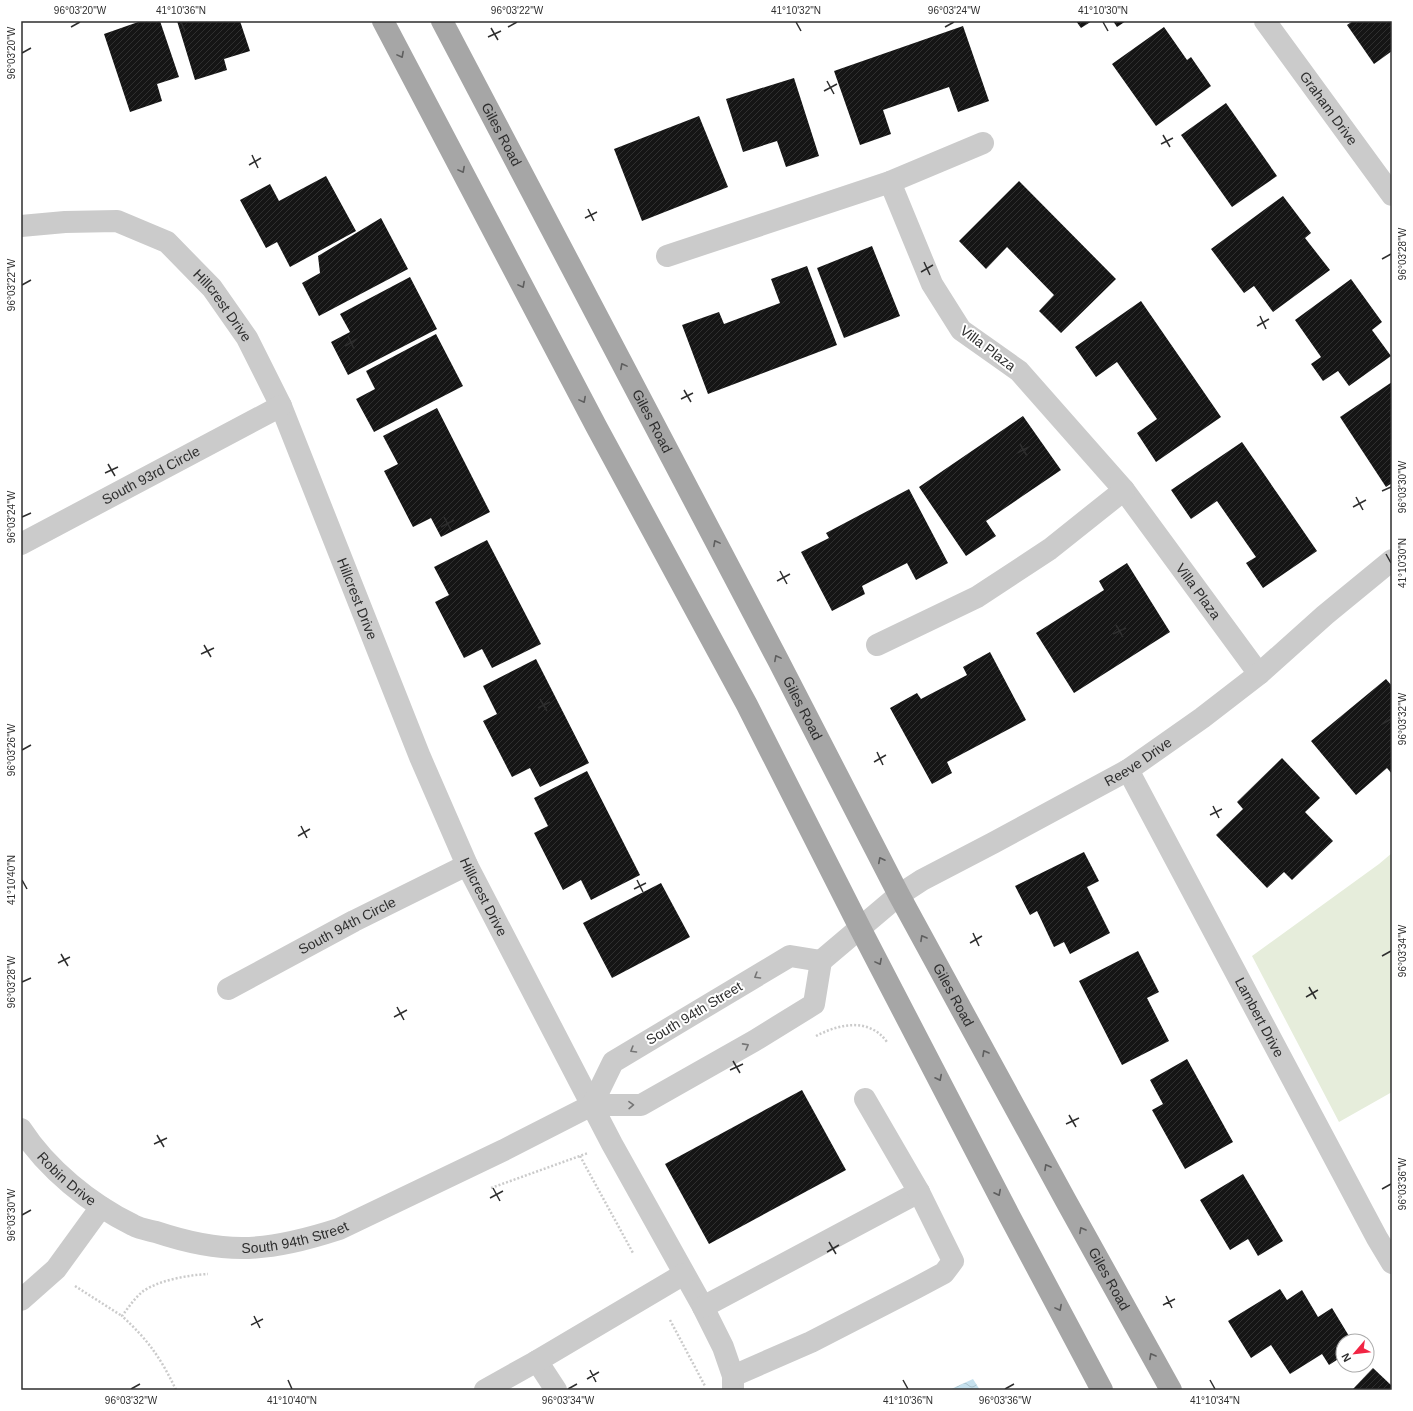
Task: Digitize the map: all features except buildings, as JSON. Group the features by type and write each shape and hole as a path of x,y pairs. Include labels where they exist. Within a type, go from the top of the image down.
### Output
{"main road":[{"path":"383,21 600,433 747,705 860,928 1010,1217 1102,1390"},
{"name":"Giles Road","path":"442,21 899,895 1171,1390"}],"street":[{"name":"Graham Drive","path":"1265,21 1392,195"},
{"path":"667,256 890,182 983,142"},
{"name":"Villa Plaza","path":"890,182 932,284 961,330 1020,371 1124,490 1259,674"},
{"name":"Hillcrest Drive","path":"21,226 65,222 117,221 167,242 212,288 247,338 281,406 420,757 468,865 612,1144 703,1307 723,1347 733,1383"},
{"name":"South 93rd Circle","path":"21,544 281,406"},
{"path":"877,645 976,596 1050,549 1124,490"},
{"name":"Reeve Drive","path":"860,928 899,895 922,880 1128,770 1202,718 1259,674 1392,560"},
{"name":"Lambert Drive","path":"1128,770 1373,1231 1392,1264"},
{"name":"South 94th Circle","path":"228,989 354,921 468,865"},
{"path":"821,961 860,928"},
{"name":"South 94th Street","path":"101,1207 134,1226 218,1247 242,1248 292,1243 314,1237 339,1228 504,1150 592,1105 640,1105 754,1041 814,1004 821,961 790,956 613,1062 592,1105"},
{"path":"733,1383 944,1274 953,1261 919,1192 865,1099"},
{"name":"Robin Drive","path":"21,1129 41,1156 58,1174 101,1207"},
{"path":"703,1307 919,1192"},
{"path":"21,1300 56,1269 101,1207"},
{"path":"485,1390 684,1274"},
{"path":"537,1361 556,1390"}],"path":[{"path":"580,1156 633,1253"},
{"path":"72,1283 122,1316"},
{"path":"670,1320 706,1387 705,1390"}],"green space":[{"path":"1392,853 1392,1092 1339,1122 1252,956"}],"water":[{"path":"973,1379 980,1390 949,1390"}]}
